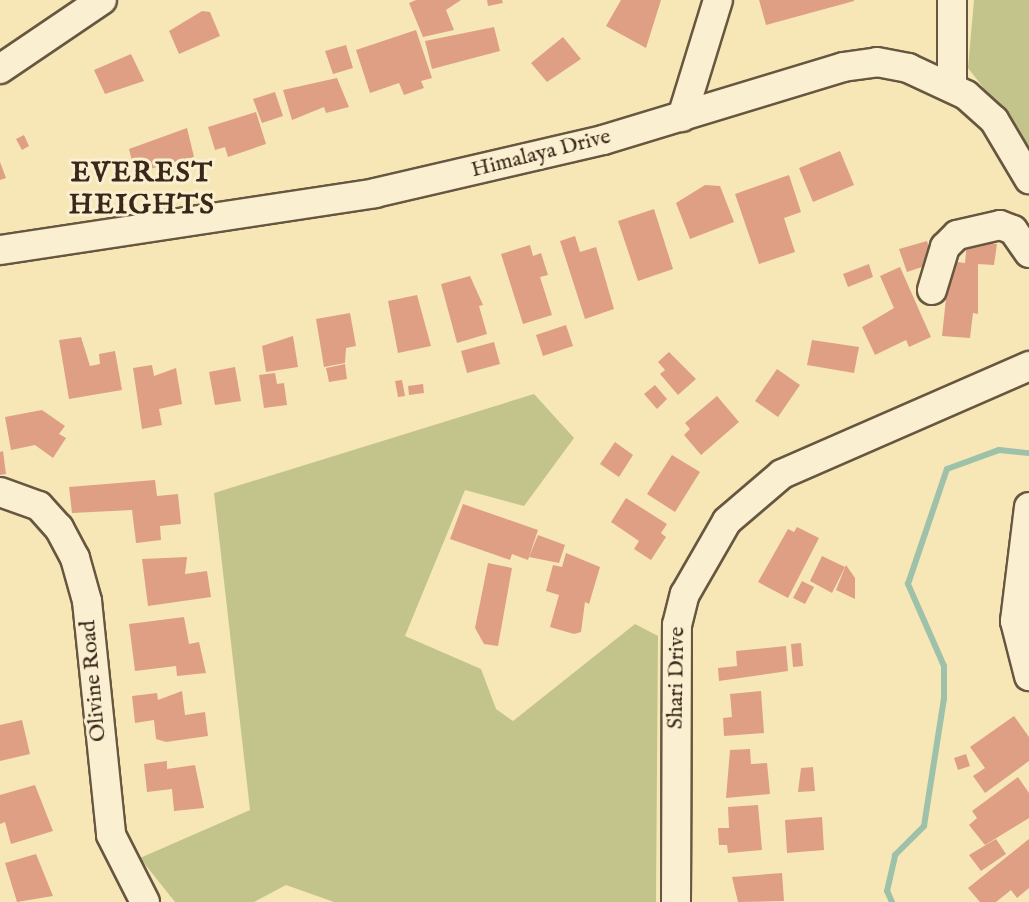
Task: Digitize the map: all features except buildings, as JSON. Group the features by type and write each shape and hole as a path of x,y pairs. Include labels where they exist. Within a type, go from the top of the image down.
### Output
{"street":[{"path":"0,69 102,0"},
{"path":"682,117 718,0"},
{"path":"952,0 952,85"},
{"name":"Himalaya Drive","path":"0,250 375,194 682,117 843,67 878,62 952,85 994,120 1029,179"},
{"path":"932,290 945,247 957,235 1000,225 1013,230 1029,253"},
{"name":"Shari Drive","path":"676,902 676,625 685,594 728,521 782,474 1029,366"},
{"name":"Olivine Road","path":"0,492 39,506 59,528 75,558 87,601 111,836 145,902"},
{"path":"1029,507 1015,621 1029,676"}],"green space":[{"path":"974,0 1029,0 1029,146 968,68"},
{"path":"534,394 574,438 524,506 465,490 405,636 481,669 496,709 513,721 635,624 658,636 656,902 334,902 286,885 254,902 175,902 140,858 250,810 214,493"}],"waterway":[{"path":"892,902 887,891 895,855 924,826 944,699 944,666 908,584 947,469 999,450 1029,453"}],"district":[{"name":"EVEREST HEIGHTS","path":"142,190"}]}
